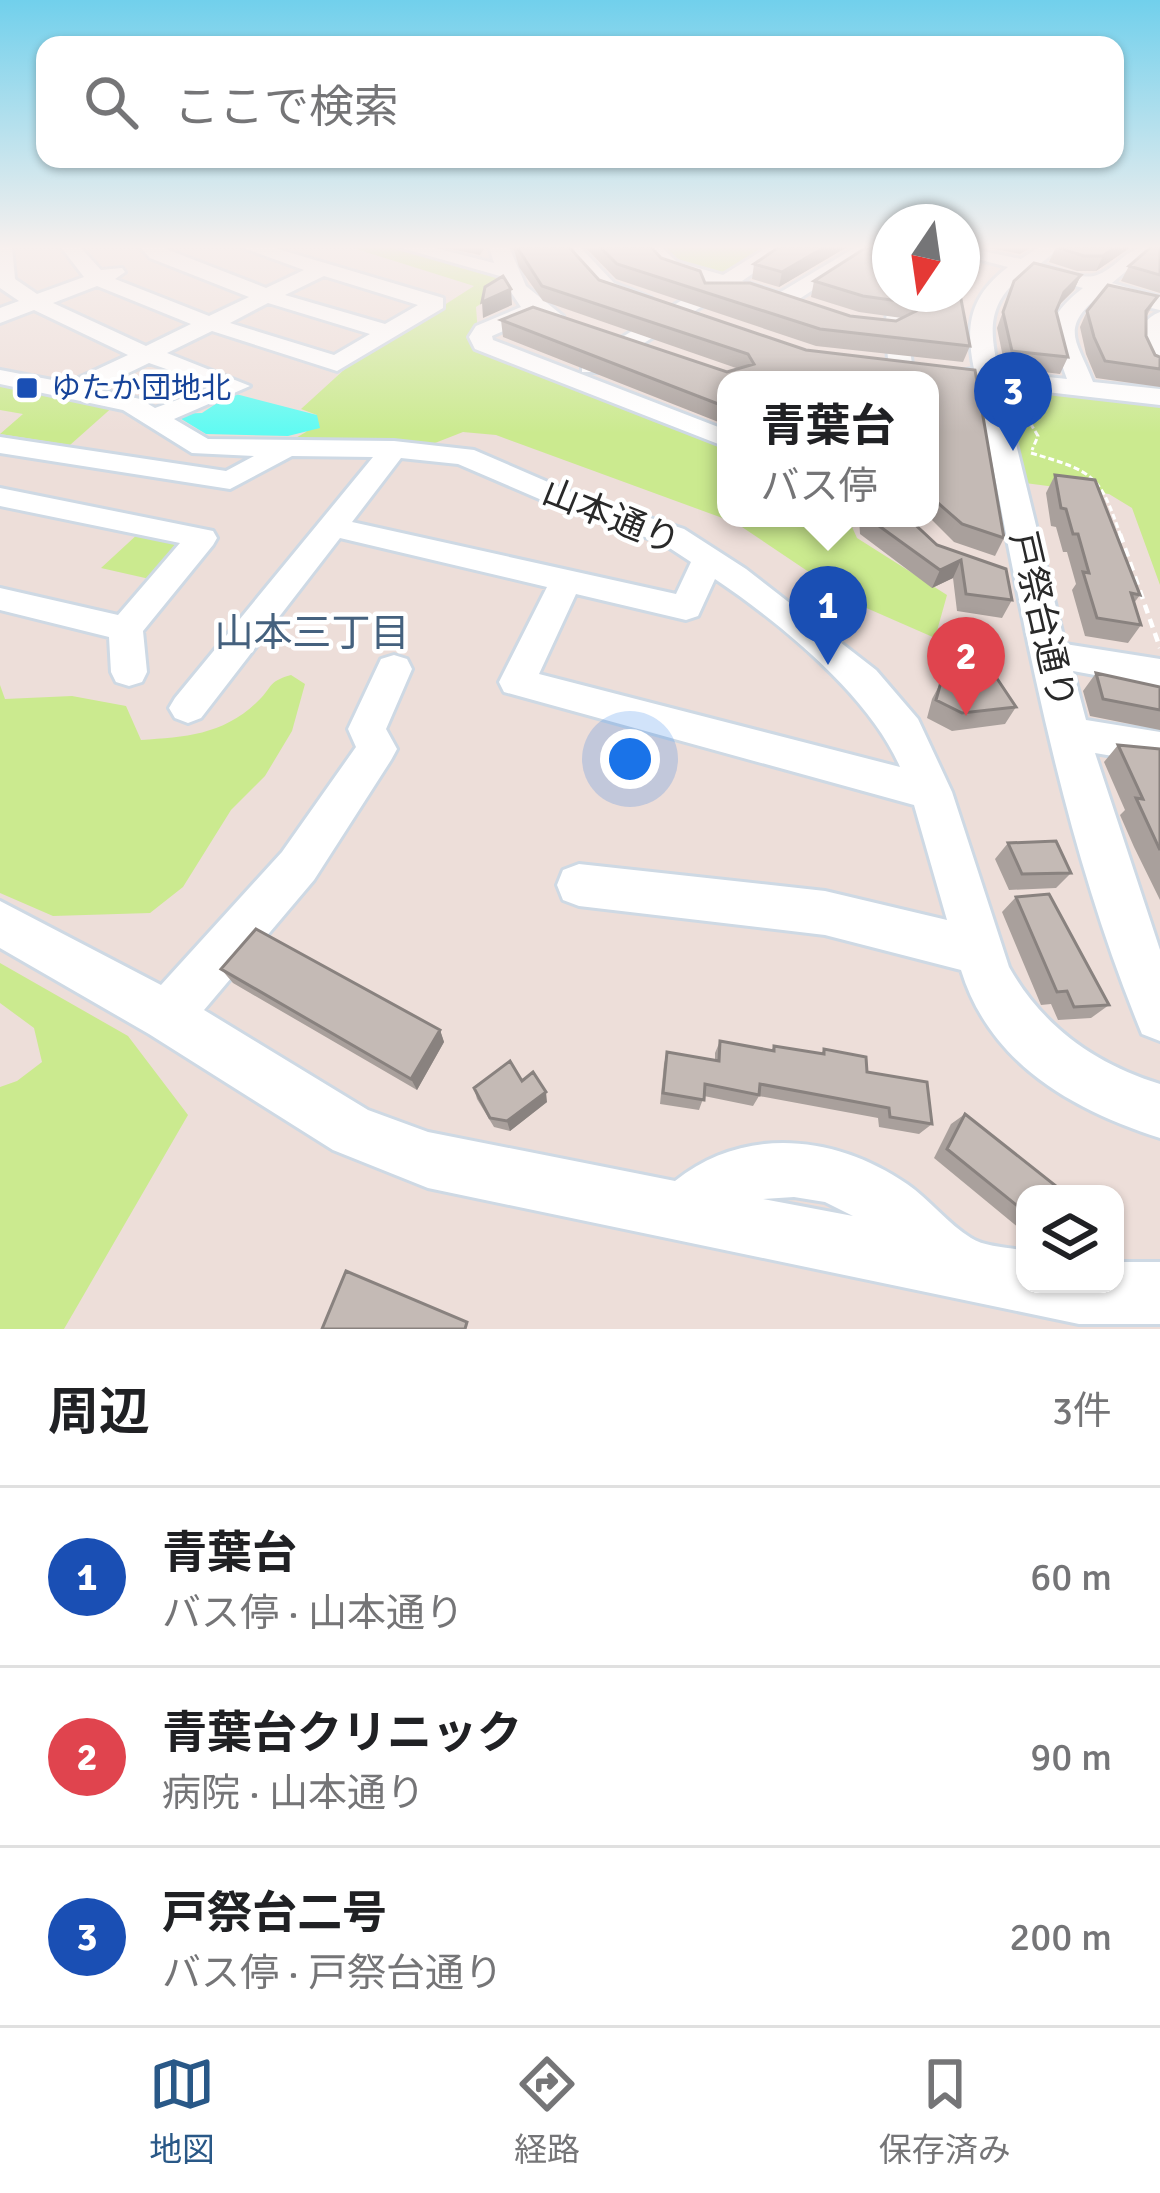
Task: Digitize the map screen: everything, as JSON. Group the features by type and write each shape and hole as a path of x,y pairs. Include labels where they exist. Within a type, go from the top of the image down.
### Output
{"street":[{"path":"46,309 149,355 238,386 154,417"},
{"path":"174,309 337,364 425,309"},
{"path":"74,390 241,309"},
{"path":"310,309 388,332"},
{"path":"671,309 689,315"},
{"path":"572,379 639,347 695,309"},
{"name":"戸祭台通り","path":"981,309 979,337 1020,575 1049,655 1095,834 1156,996"},
{"path":"1070,309 1062,331 1083,389"},
{"path":"639,347 532,310 480,337 484,344 717,435"},
{"path":"892,312 886,325 909,371"},
{"path":"1160,319 1152,327 1150,348 1160,368"},
{"path":"939,374 1160,397"},
{"name":"山本通り","path":"0,377 119,400 202,447 445,452 673,536 863,680 904,730 931,792 978,951 1000,1004 1047,1054 1097,1090 1160,1111"},
{"path":"0,445 230,480 284,451"},
{"path":"188,708 394,449"},
{"path":"0,484 44,453"},
{"path":"0,497 202,538 126,629 129,672"},
{"path":"334,527 686,608 708,559"},
{"path":"566,581 517,682 931,792"},
{"path":"0,599 126,629"},
{"path":"1049,655 1160,673"},
{"path":"167,1016 298,866 377,749 368,728 394,669"},
{"path":"1066,732 1160,748"},
{"path":"579,885 824,913 978,951"},
{"path":"0,923 167,1016 352,1131 428,1160 681,1213 723,1181 756,1172 791,1169 842,1178 904,1212 957,1267 1016,1279"},
{"path":"1124,1293 1160,1293"}],"path":[{"path":"1031,453 1071,465 1103,485 1160,648"}],"green space":[{"path":"438,309 476,309 479,347 717,442 717,516 496,435 463,432 435,443 287,443 306,432 317,415 301,409 346,368"},
{"path":"0,382 115,405 70,445 0,434 23,414 0,410"},
{"path":"1001,384 1160,401 1160,585 1132,508 1109,494 1025,483"},
{"path":"742,527 852,527 857,538 947,595 935,638 855,603"},
{"path":"140,532 176,540 177,550 154,580 101,568"},
{"path":"291,675 305,684 292,731 265,776 231,810 183,887 150,913 53,916 0,893 0,685 5,699 72,696 126,706 141,740 188,735 230,722 273,683"},
{"path":"0,963 128,1036 188,1115 64,1329 0,1329 0,1087 42,1062 34,1028 0,1003"}],"water":[{"path":"232,393 317,415 320,428 288,436 206,434 173,414 202,413"}],"building":[{"path":"539,309 724,371 717,371 717,404 501,320"},
{"path":"612,309 685,309 806,350 975,370 1004,538 962,524 939,504 939,371 730,371 754,364 748,354"},
{"path":"758,309 829,309 896,321 914,312 963,312 970,346 820,329"},
{"path":"1057,309 1068,357 1012,351 1003,312"},
{"path":"1148,309 1146,336 1160,357 1160,369 1105,361 1087,311"},
{"path":"1055,475 1095,480 1140,595 1131,593 1141,625 1097,618 1078,534 1073,534 1066,509 1061,508"},
{"path":"880,527 918,527 937,545 1006,569 1012,600 966,594 961,560 940,570"},
{"path":"1096,673 1160,687 1160,710 1103,699"},
{"path":"996,677 1016,707 962,713 936,700 941,682"},
{"path":"1118,745 1160,749 1160,850 1136,798 1143,799"},
{"path":"1056,841 1071,873 1022,874 1008,843"},
{"path":"1049,894 1109,1005 1074,1007 1067,991 1057,992 1016,897"},
{"path":"256,929 440,1030 411,1079 221,969"},
{"path":"720,1041 774,1051 774,1046 824,1054 824,1049 866,1057 867,1072 927,1082 932,1124 890,1117 889,1108 760,1084 759,1095 705,1084 704,1100 663,1093 667,1052 719,1061"},
{"path":"510,1061 522,1081 533,1072 546,1092 507,1121 490,1118 474,1088"},
{"path":"965,1114 1055,1185 1016,1185 1016,1205 947,1149"},
{"path":"346,1271 467,1322 465,1329 322,1329"}],"place":[{"name":"ゆたか団地北","path":"27,388"},
{"name":"戸祭台二号","path":"1013,451"},
{"name":"青葉台","path":"828,665"},
{"name":"青葉台クリニック","path":"966,716"}],"district":[{"name":"山本三丁目","path":"312,633"}]}
